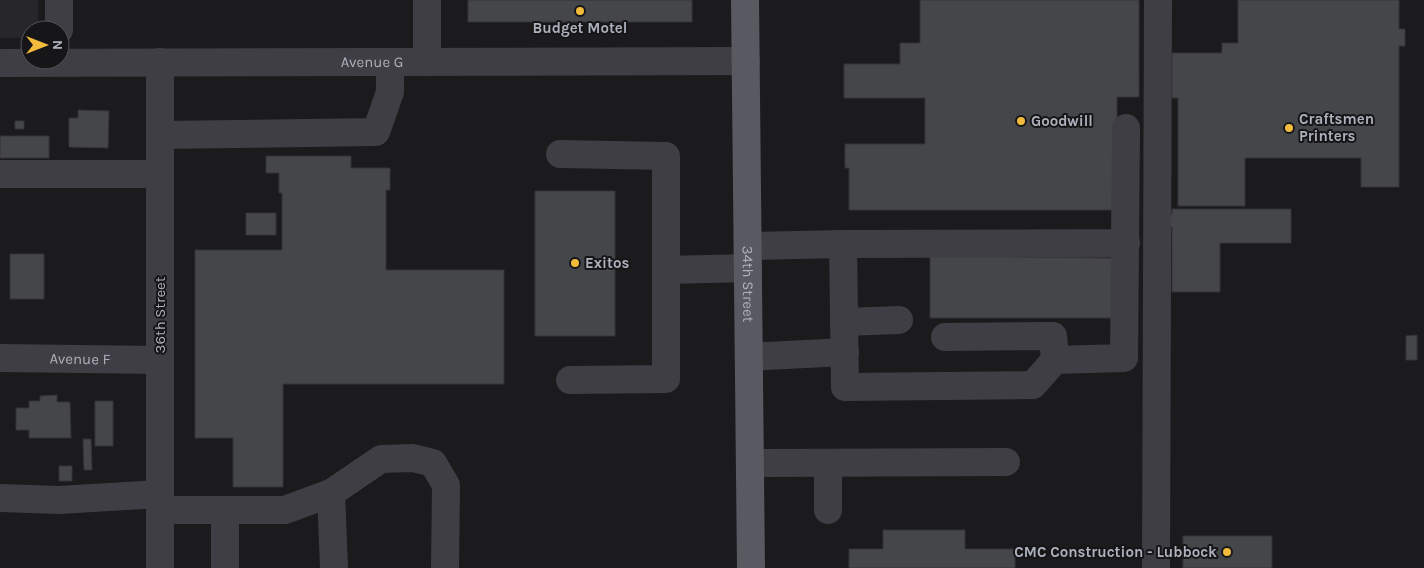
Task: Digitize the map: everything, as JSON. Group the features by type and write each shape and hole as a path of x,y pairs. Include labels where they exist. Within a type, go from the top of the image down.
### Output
{"main road":[{"name":"34th Street","path":"745,0 751,568"}],"street":[{"path":"58,20 59,0"},
{"path":"427,0 427,62"},
{"path":"1156,568 1158,0"},
{"name":"Avenue G","path":"70,61 746,61"},
{"name":"Avenue G","path":"0,63 20,62"},
{"name":"36th Street","path":"160,62 160,568"},
{"path":"160,135 376,132 390,92 390,62"},
{"path":"1055,360 1124,358 1126,128"},
{"path":"560,154 666,156 666,379 570,380"},
{"path":"0,174 160,174"},
{"path":"666,270 842,244 1126,243"},
{"path":"842,244 845,387 1033,385 1055,360 1053,336 945,338"},
{"path":"844,322 899,320"},
{"path":"749,357 845,352"},
{"name":"Avenue F","path":"0,358 160,360"},
{"path":"0,498 160,502 225,510 285,510 331,494 381,460 413,458 433,463 446,485 445,568"},
{"path":"750,463 1006,462"},
{"path":"828,463 828,510"},
{"path":"331,494 334,568"},
{"path":"225,510 225,568"}],"shaded area":[{"path":"0,0 38,0 38,20 20,20 20,38 0,38"}],"building":[{"name":"Budget Motel","path":"468,0 692,0 692,22 468,22"},
{"name":"Goodwill","path":"920,0 1139,0 1139,97 1117,97 1117,210 849,210 849,168 845,168 845,144 925,144 925,98 844,98 844,64 900,64 900,43 920,43"},
{"name":"Craftsmen Printers","path":"1238,0 1399,0 1399,29 1405,29 1405,46 1399,46 1399,187 1361,187 1361,158 1245,158 1245,206 1178,206 1178,98 1172,98 1172,53 1222,53 1222,43 1238,43"},
{"path":"78,110 109,111 108,148 69,147 69,118 78,118"},
{"path":"15,121 24,121 24,129 15,129"},
{"path":"0,136 49,136 49,158 0,158"},
{"path":"266,156 351,156 351,168 390,168 390,190 386,190 386,270 504,270 504,384 283,384 283,487 233,487 233,438 195,438 195,250 282,250 282,193 279,193 279,173 266,173"},
{"name":"Exitos","path":"535,191 615,191 615,336 535,336"},
{"path":"1172,209 1291,209 1291,243 1220,243 1220,292 1172,292 1172,227 1163,227 1163,214 1172,214"},
{"path":"246,213 276,213 276,235 246,235"},
{"path":"10,254 44,254 44,299 10,299"},
{"path":"930,256 1112,258 1112,318 930,318"},
{"path":"1417,335 1417,360 1406,360 1406,336"},
{"path":"57,395 57,402 70,402 71,438 29,438 29,430 16,430 16,408 29,408 29,401 40,401 40,396"},
{"path":"95,401 113,401 113,446 95,446"},
{"path":"83,439 91,439 92,470 84,470"},
{"path":"59,466 72,466 72,481 59,481"},
{"path":"883,530 965,530 965,549 1015,549 1015,568 849,568 849,549 883,549"},
{"name":"CMC Construction - Lubbock","path":"1183,536 1272,536 1272,568 1183,568"}],"place":[{"name":"Budget Motel","path":"580,11"},
{"name":"Goodwill","path":"1021,121"},
{"name":"Craftsmen Printers","path":"1289,128"},
{"name":"Exitos","path":"575,263"},
{"name":"CMC Construction - Lubbock","path":"1227,552"}]}
